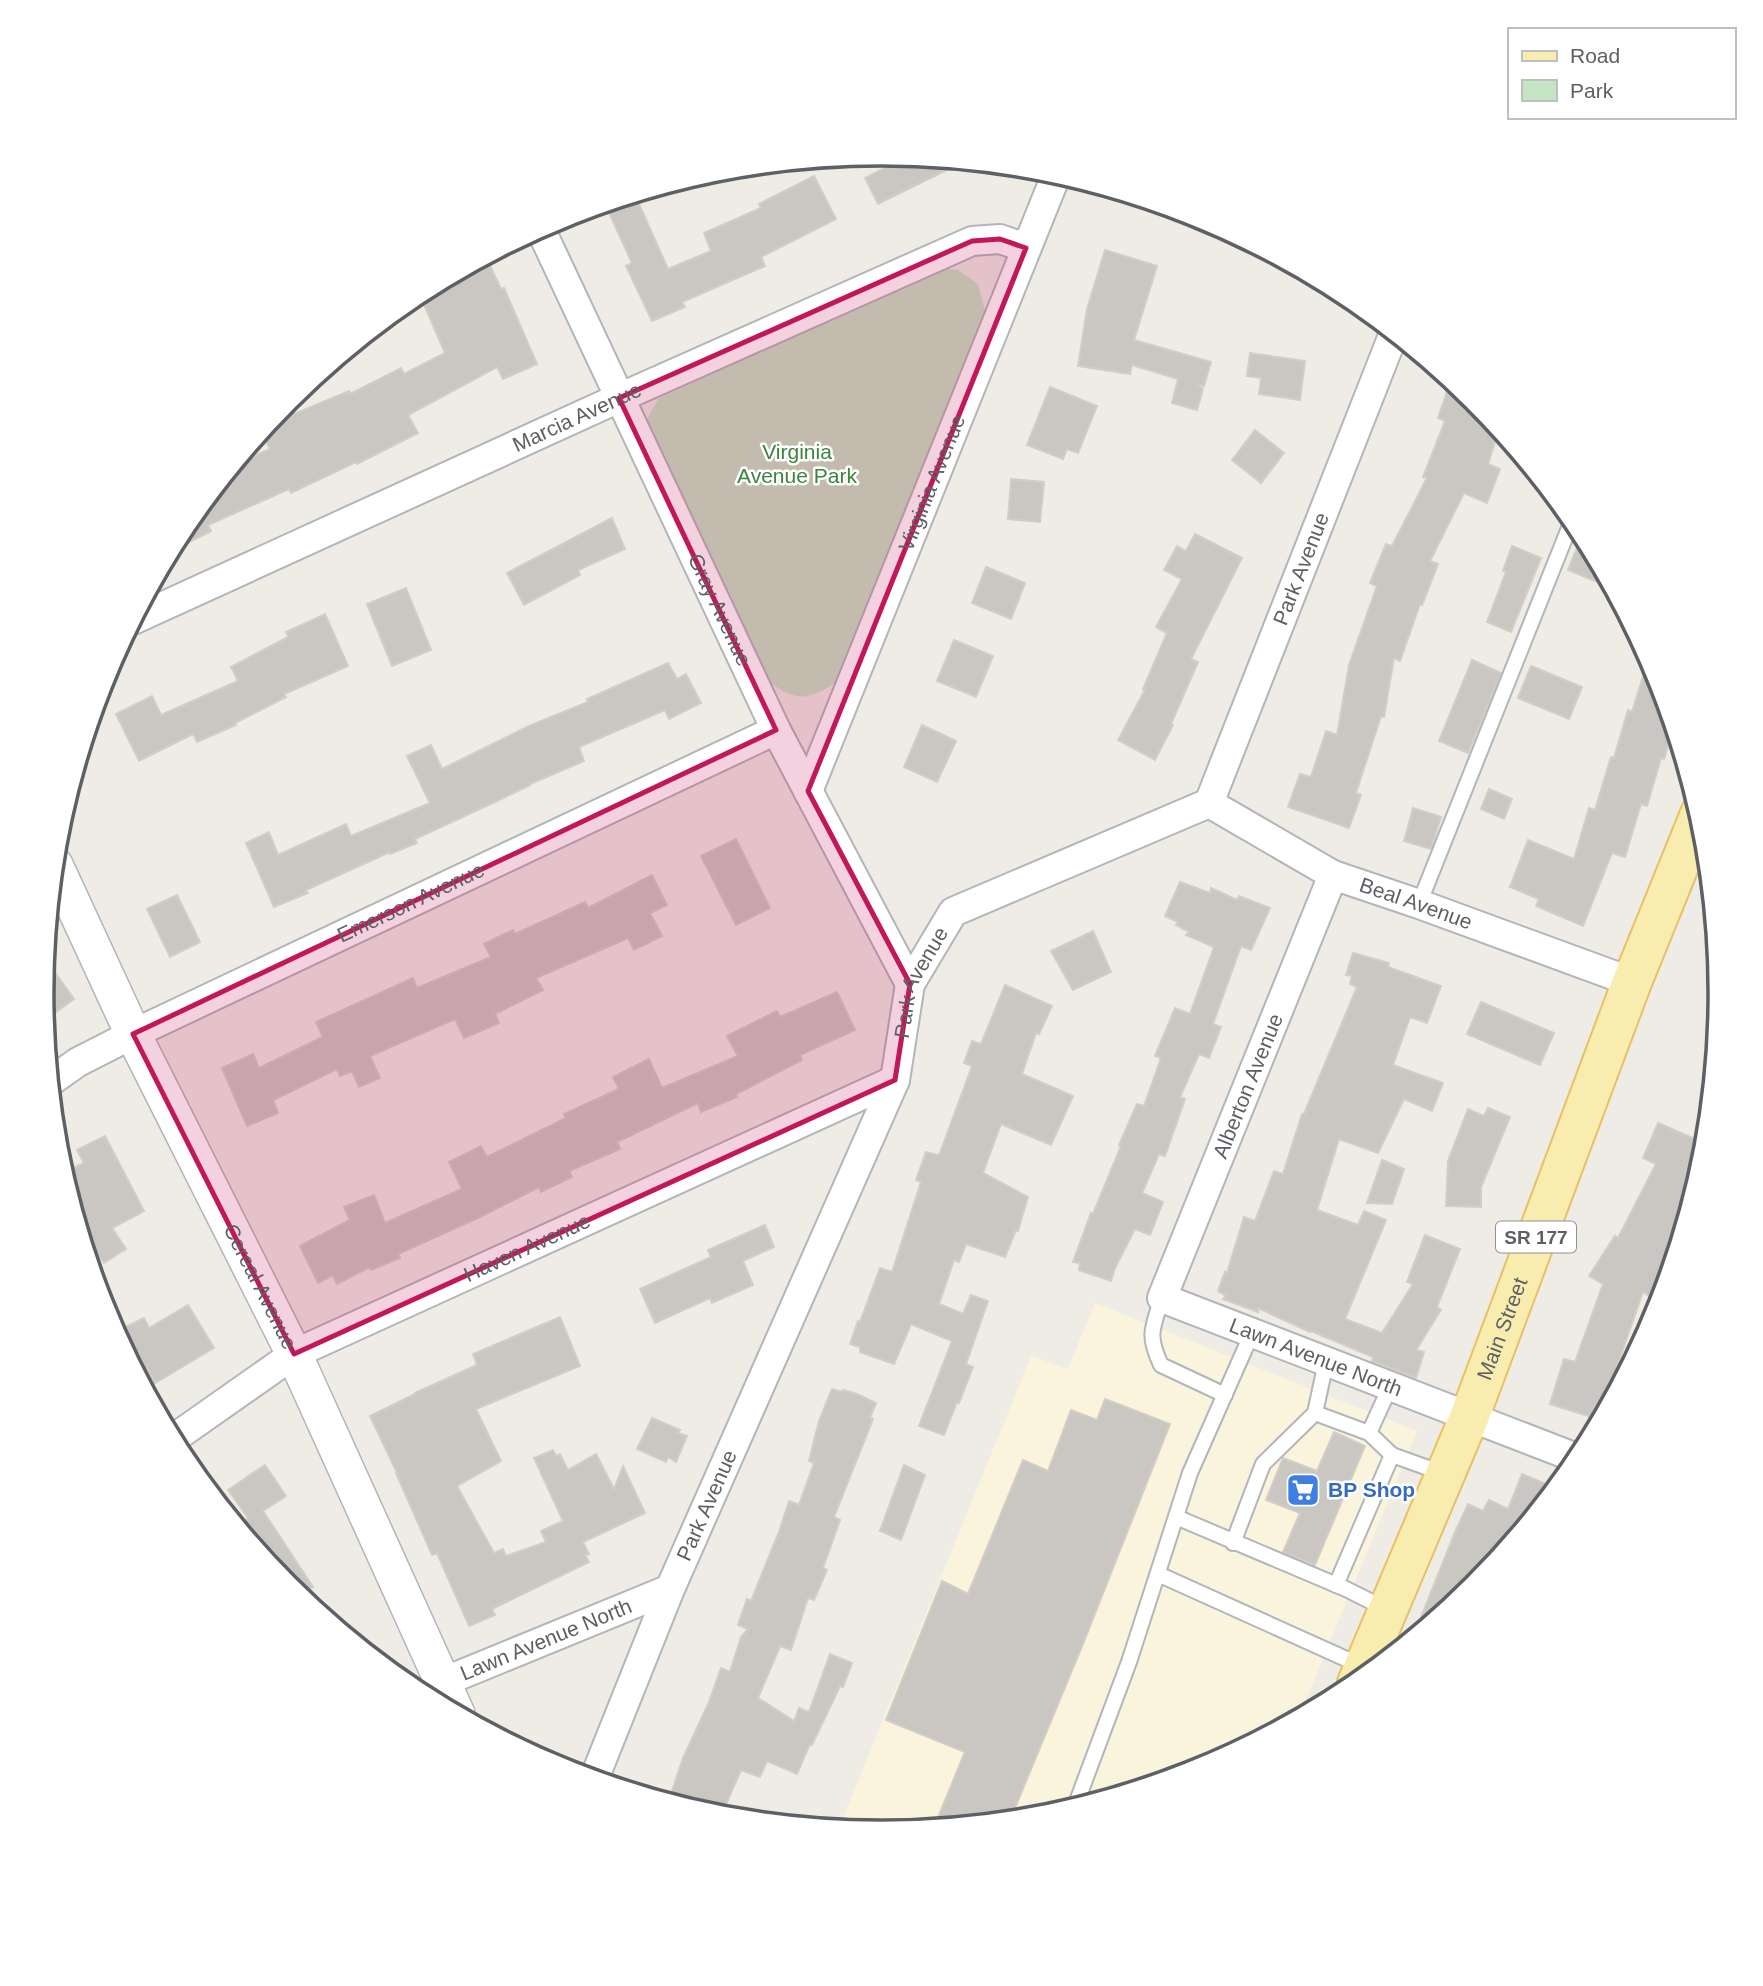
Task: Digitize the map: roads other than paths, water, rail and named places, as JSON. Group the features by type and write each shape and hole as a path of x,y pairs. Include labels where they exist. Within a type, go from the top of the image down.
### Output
{"main road":[{"name":"Main Street","path":"1366,1663 1469,1418 1632,982 1693,832"}],"street":[{"name":"Virginia Avenue","path":"808,791 1052,184"},
{"name":"Gray Avenue","path":"545,238 776,730 910,984"},
{"name":"Marcia Avenue","path":"147,614 619,398 972,241 1000,239 1026,248"},
{"name":"Park Avenue","path":"598,1769 670,1588 895,1080 910,984 953,912 1209,803 1391,342"},
{"name":"Emerson Avenue","path":"59,1076 78,1062 133,1034 776,730"},
{"name":"Beal Avenue","path":"1209,803 1333,874 1632,982"},
{"name":"Alberton Avenue","path":"1162,1298 1333,874"},
{"name":"Cereal Avenue","path":"62,880 133,1034 294,1354 434,1688"},
{"name":"Haven Avenue","path":"181,1433 294,1354 895,1080"},
{"name":"Lawn Avenue North","path":"1162,1298 1567,1456"},
{"name":"Lawn Avenue North","path":"435,1689 670,1588"}],"lane":[{"path":"1419,904 1568,531"},
{"path":"1162,1298 1151,1332 1161,1366 1225,1395"},
{"path":"1080,1796 1129,1662 1190,1473 1252,1333"},
{"path":"1233,1543 1263,1465 1315,1413 1326,1362"},
{"path":"1369,1433 1390,1387"},
{"path":"1315,1413 1369,1433 1392,1455 1445,1474"},
{"path":"1336,1585 1392,1455"},
{"path":"1176,1517 1388,1610"},
{"path":"1158,1574 1354,1672"}],"place":[{"name":"BP Shop","path":"1303,1490"}],"park label":[{"name":"Virginia Avenue Park","path":"797,464"}]}
